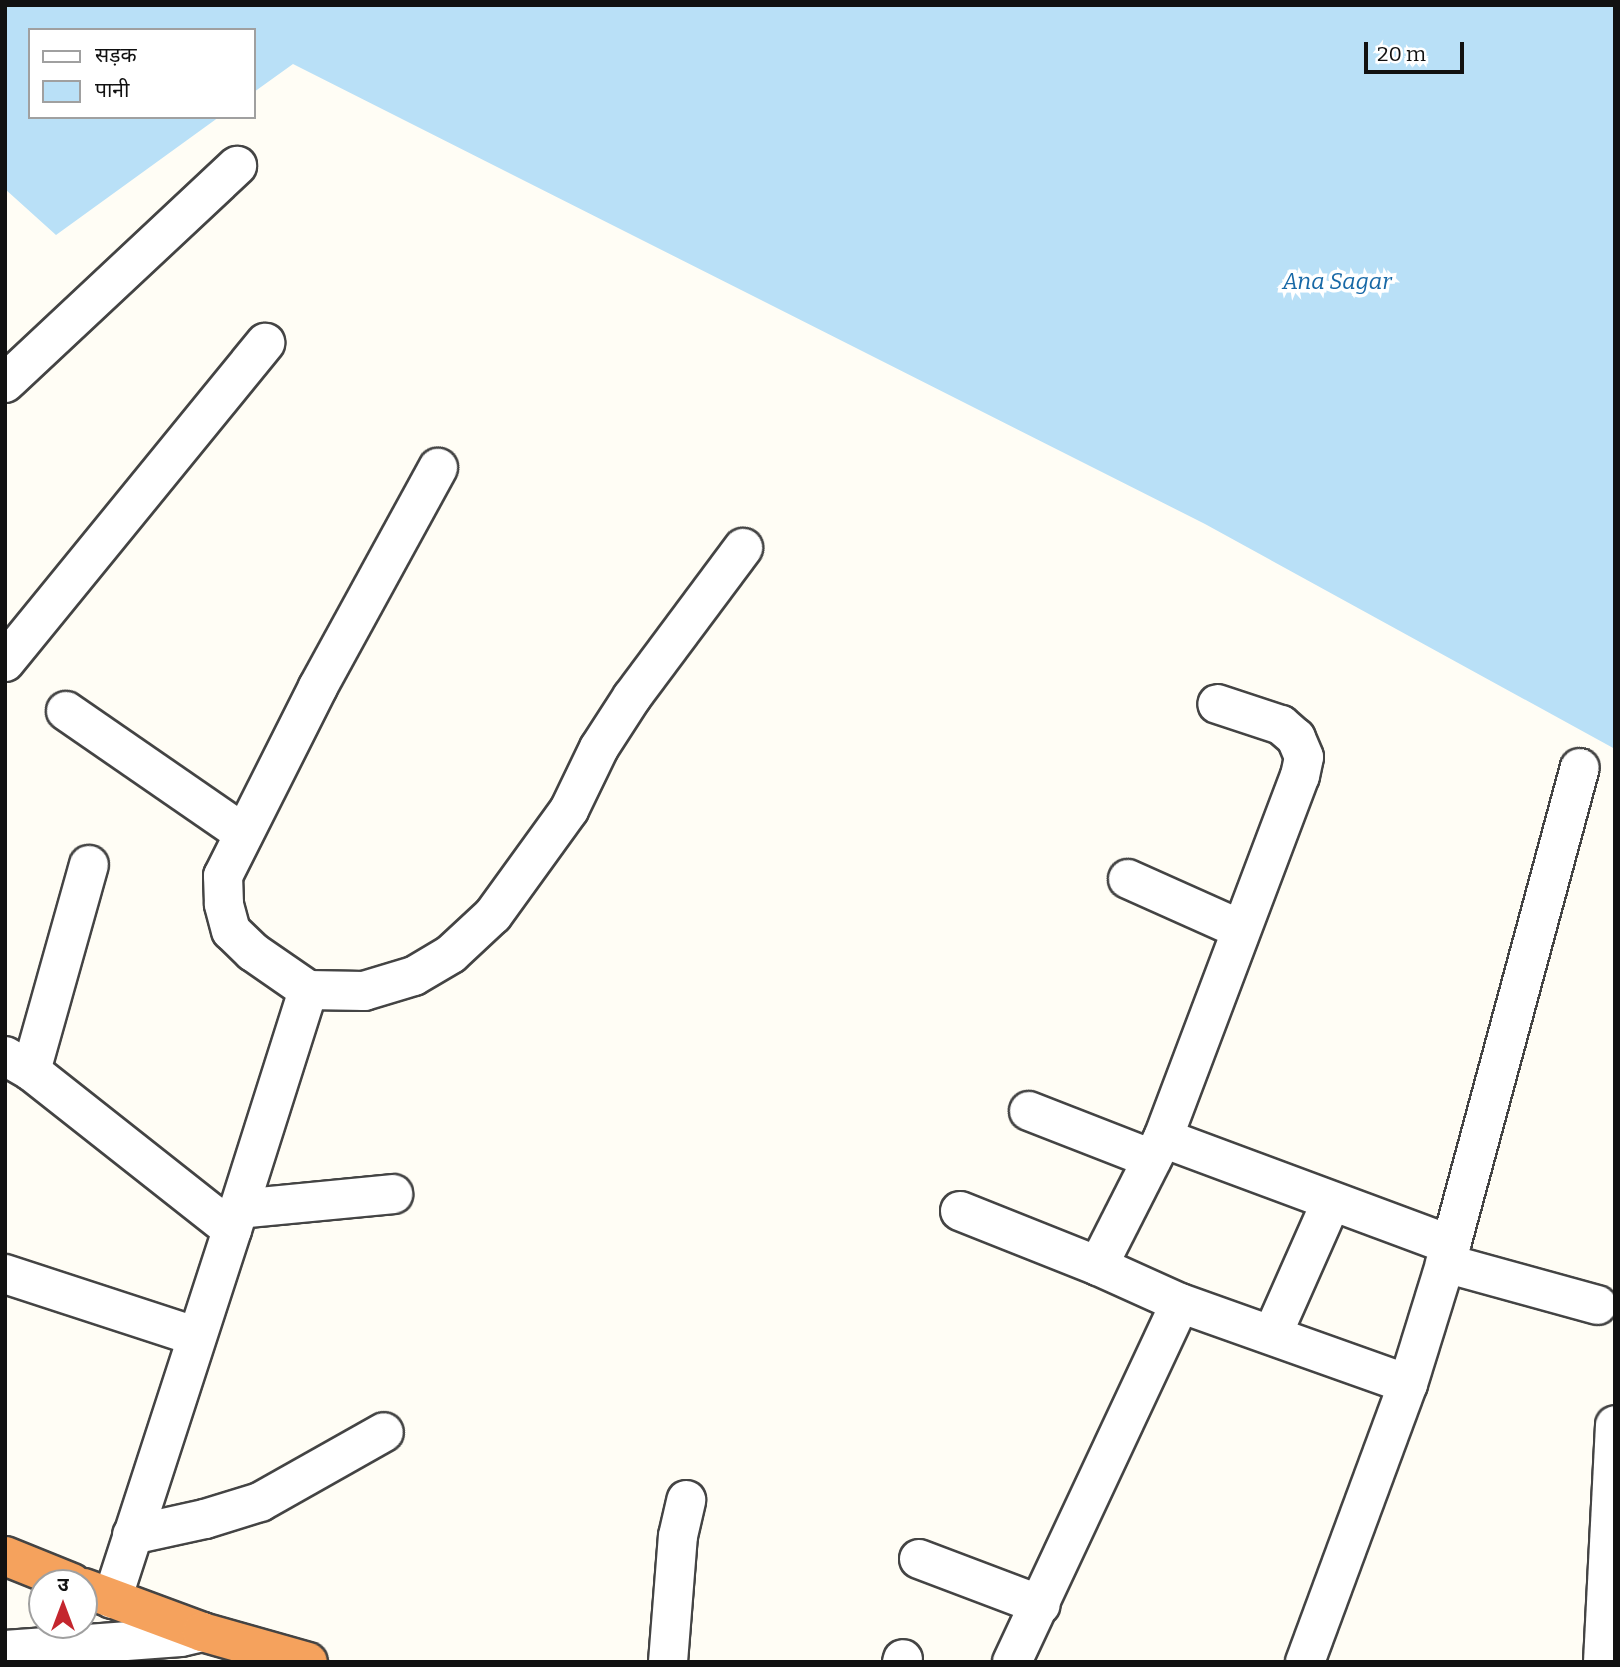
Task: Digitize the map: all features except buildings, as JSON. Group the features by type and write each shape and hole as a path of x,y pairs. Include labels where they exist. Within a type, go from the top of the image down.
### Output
{"highway":[{"path":"5,1556 37,1569"},
{"path":"98,1594 188,1644 308,1662"}],"street":[{"path":"5,383 237,166"},
{"path":"5,662 265,344"},
{"path":"438,468 318,687 223,876 224,904 231,931 253,952 307,990 364,991 414,976 451,954 493,915 569,810 599,748 632,697 743,548"},
{"path":"1098,1266 1157,1149 1300,776 1304,757 1296,738 1281,725 1217,704"},
{"path":"66,711 243,834"},
{"path":"1305,1662 1408,1384 1448,1254 1580,768"},
{"path":"89,865 18,1063 235,1220 393,1194"},
{"path":"1128,878 1240,929"},
{"path":"98,1594 132,1535 307,990"},
{"path":"1029,1111 1331,1202 1448,1254 1597,1305"},
{"path":"1273,1334 1331,1202"},
{"path":"960,1211 1098,1266 1180,1303 1408,1384"},
{"path":"5,1275 195,1336"},
{"path":"1012,1662 1041,1605 1180,1303"},
{"path":"1603,1662 1615,1426"},
{"path":"132,1535 205,1519 260,1502 384,1433"},
{"path":"668,1662 678,1536 686,1500"},
{"path":"919,1559 1041,1605"},
{"path":"5,1650 188,1644"}],"water":[{"name":"Ana Sagar","path":"5,5 1615,5 1615,749 1205,524 293,64 256,91 256,28 28,28 28,119 216,119 56,235 5,189"}]}
